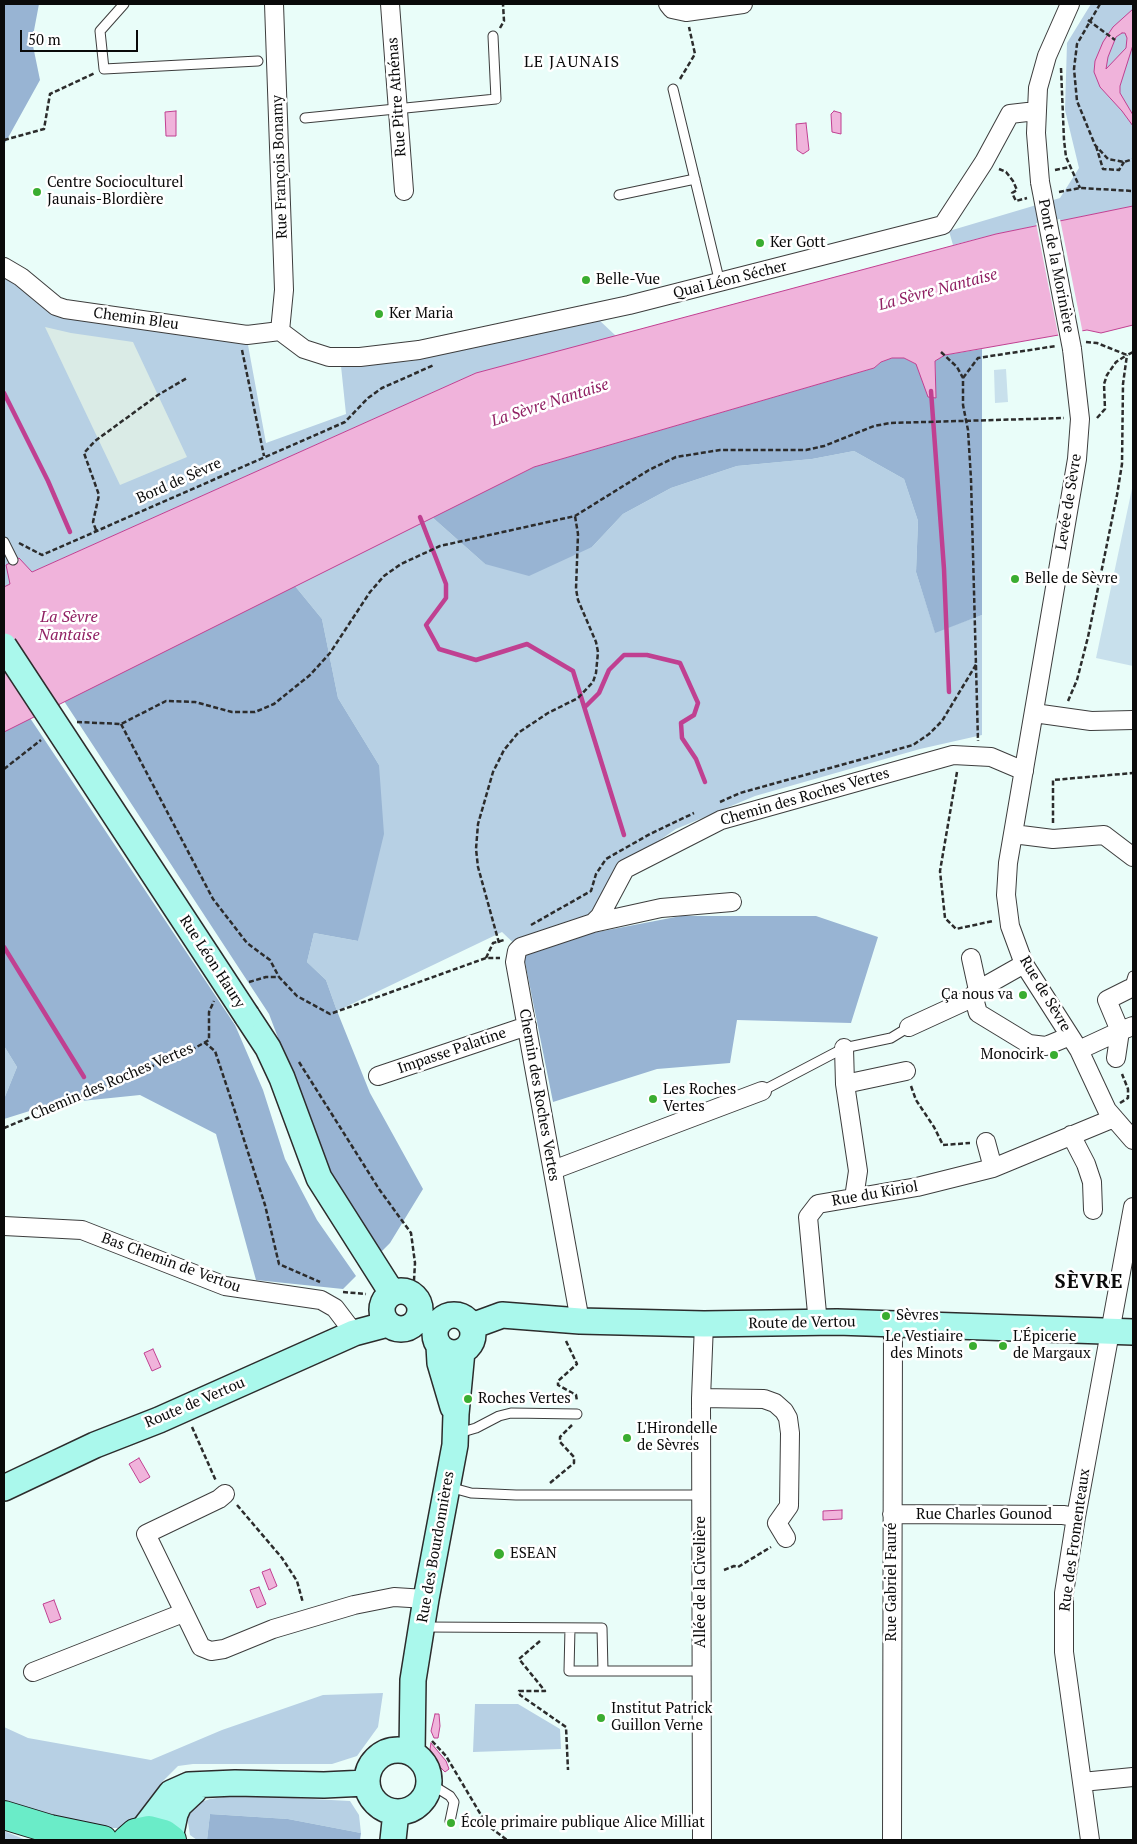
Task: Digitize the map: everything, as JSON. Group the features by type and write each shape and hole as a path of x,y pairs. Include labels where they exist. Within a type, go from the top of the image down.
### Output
{"main road":[{"path":"4,1816 60,1835 103,1840"},
{"path":"129,1838 157,1831 171,1839"}],"street":[{"name":"Rue François Bonamy","path":"274,4 284,290 280,331"},
{"name":"Rue Pitre Athénas","path":"390,4 404,190"},
{"path":"668,4 672,9 686,12 743,4"},
{"name":"Pont de la Morinière","path":"1069,346 1040,182 1036,111 1038,88 1048,54 1070,4"},
{"name":"Quai Léon Sécher","path":"280,331 297,345 329,358 360,357 419,350 720,284 943,225 984,162 1010,114 1036,111"},
{"name":"Chemin Bleu","path":"4,268 21,277 56,306 239,334 260,335 280,331"},
{"name":"Levée de Sèvre","path":"1034,713 1071,500 1080,419 1069,346"},
{"name":"Rue Léon Haury","path":"4,646 258,1033 282,1078 319,1178 408,1298"},
{"path":"1034,713 1057,718 1091,721 1133,720"},
{"name":"Rue de Sèvre","path":"1034,713 1006,880 1009,918 1024,964 1074,1043 1111,1114 1133,1140"},
{"name":"Chemin des Roches Vertes","path":"593,923 603,911 625,869 722,820 925,762 969,754 1001,760 1024,771"},
{"path":"1013,834 1053,838 1104,835 1133,857"},
{"name":"Chemin des Roches Vertes","path":"580,1321 515,957 517,951 521,946 593,923 661,908 732,902"},
{"path":"971,958 978,990 976,1002 978,1013 1030,1044 1046,1046 1074,1043 1127,1028"},
{"path":"909,1027 970,999 978,990 1024,964"},
{"path":"1127,1028 1107,1000 1131,982"},
{"name":"Impasse Palatine","path":"378,1076 527,1026"},
{"path":"1116,1058 1127,1028"},
{"path":"844,1048 845,1084 858,1171 854,1198"},
{"path":"845,1084 906,1070"},
{"path":"552,1170 762,1091"},
{"name":"Rue du Kiriol","path":"818,1324 808,1217 818,1204 917,1187 993,1168 1071,1135 1111,1114"},
{"path":"1071,1135 1086,1164 1092,1182 1093,1210"},
{"path":"986,1142 993,1168"},
{"path":"1121,1331 1133,1207"},
{"name":"Bas Chemin de Vertou","path":"4,1226 82,1230 225,1286 320,1300 335,1308 354,1333"},
{"path":"397,1326 418,1318 408,1298"},
{"path":"408,1298 384,1302 382,1308 384,1319 397,1326 445,1339"},
{"path":"408,1298 445,1339"},
{"name":"Route de Vertou","path":"445,1339 454,1314 459,1315 472,1326 502,1315 580,1321 704,1324 893,1324 1121,1331"},
{"name":"Allée de la Civelière","path":"702,1840 701,1398 704,1324"},
{"name":"Rue Gabriel Fauré","path":"892,1840 893,1324"},
{"name":"Route de Vertou","path":"4,1488 95,1445 184,1409 354,1333 397,1326"},
{"name":"Rue des Fromenteaux","path":"1090,1840 1064,1652 1064,1593 1076,1517 1121,1331"},
{"name":"Rue des Bourdonnières","path":"409,1747 405,1698 413,1680 456,1424 445,1339"},
{"path":"701,1398 764,1399 775,1403 784,1411 788,1418 790,1433 789,1506 777,1523 786,1538"},
{"path":"226,1494 146,1534 201,1647 210,1651 224,1650 273,1629 354,1605 394,1597 426,1599"},
{"name":"Rue Charles Gounod","path":"892,1514 1064,1515 1076,1517"},
{"path":"33,1672 183,1613"},
{"path":"409,1747 425,1766 429,1783 426,1794 418,1804 408,1810 396,1812 384,1809 375,1802 366,1783 372,1764 381,1754 409,1747"},
{"path":"1082,1782 1133,1777"},
{"path":"129,1838 171,1793 179,1788 202,1784 366,1783"},
{"path":"171,1839 175,1814 180,1805 202,1784"},
{"path":"393,1840 396,1812"}],"lane":[{"path":"124,4 100,31 104,69 258,61"},
{"path":"305,118 496,99 493,36"},
{"path":"673,89 720,284"},
{"path":"619,195 695,179"},
{"path":"8,541 13,560"},
{"path":"762,1091 844,1048 891,1038 909,1027"},
{"path":"456,1424 476,1428 499,1416 511,1413 576,1414"},
{"path":"446,1486 471,1493 516,1496 701,1495"},
{"path":"422,1627 602,1628 603,1671"},
{"path":"570,1628 569,1671 701,1671"},
{"path":"429,1783 450,1796 454,1802 450,1821"}],"path":[{"path":"493,36 499,31 504,21 503,4"},
{"path":"1100,4 1088,20 1077,44 1074,69 1077,101 1103,169 1120,170 1124,162"},
{"path":"673,89 695,54 686,12"},
{"path":"1088,20 1115,40"},
{"path":"1048,54 1061,59 1066,157 1080,188 1133,191"},
{"path":"4,140 44,129 50,94 104,69"},
{"path":"1095,144 1108,159 1124,162 1133,159"},
{"path":"1012,181 1017,190 1012,194"},
{"path":"239,334 264,456"},
{"path":"963,378 978,358 1097,343 1127,355"},
{"path":"941,352 957,367 963,378 965,421 968,430 977,663 969,754 940,871 945,918 956,929 1009,918"},
{"path":"1080,419 1096,418 1102,415 1105,402 1105,379 1116,362 1133,352"},
{"path":"1057,718 1071,698 1077,680 1117,495 1122,464 1123,384 1127,355"},
{"path":"95,530 93,522 99,494 84,453 94,441 158,395 187,378"},
{"name":"Bord de Sèvre","path":"8,541 42,555 95,530 345,422 360,406"},
{"path":"160,703 166,701 195,702 232,712 255,712 267,708 310,675 330,653 378,581 401,564 440,546 575,516 649,470 689,454 720,450 806,450 824,446 874,426 923,422 948,423 1060,418"},
{"path":"499,943 478,868 476,838 482,806 493,772 511,740 531,723 586,692 596,672 598,652 594,634 578,600 576,589 578,534 575,516"},
{"path":"716,804 740,793 913,745 929,734 942,720 977,663"},
{"path":"122,724 214,899 247,943 270,960 279,977 297,996 330,1014 486,958 493,943 499,943 507,939"},
{"path":"1053,838 1053,780 1133,773"},
{"path":"528,927 592,891 596,874 606,859 650,834 700,811"},
{"path":"247,983 279,977"},
{"name":"Chemin des Roches Vertes","path":"4,1128 193,1049 209,1040 208,1012 215,999"},
{"path":"204,1042 215,1051 265,1204 279,1264 321,1282"},
{"path":"1111,1114 1128,1098 1128,1089 1116,1058"},
{"path":"295,1059 379,1189 411,1232 415,1263 408,1298"},
{"path":"906,1070 916,1100 934,1127 943,1145 986,1142"},
{"path":"337,1290 346,1294 366,1294"},
{"path":"184,1409 217,1484 282,1558 297,1581 308,1619"},
{"path":"724,1570 734,1566 738,1567 786,1538"},
{"path":"555,1628 520,1659 545,1691 519,1691 520,1695 566,1727 568,1770"},
{"path":"409,1747 435,1743 446,1756 487,1825 507,1840"}],"shaded area":[{"path":"4,4 39,4 32,41 40,80 4,145"},
{"path":"1091,4 1133,4 1133,206 996,234 953,245 949,231 1060,198 1079,168 1065,110 1067,43"},
{"path":"4,276 37,299 248,345 266,443 346,414 341,366 412,361 598,319 616,336 476,373 32,572 4,587"},
{"path":"45,327 71,333 133,342 187,457 120,485"},
{"path":"982,349 982,615 935,633 916,572 918,521 904,479 854,451 812,459 737,466 671,488 623,514 592,547 529,576 485,564 432,517 534,467 874,368 881,362 892,358 904,358 916,364 936,398 935,361 945,355"},
{"path":"1006,369 1008,402 995,403 994,370"},
{"path":"854,451 904,479 918,521 916,572 935,632 982,615 982,735 920,749 755,796 676,829 623,865 590,913 594,933 523,952 502,932 337,1011 326,980 307,962 314,933 358,941 379,765 338,698 322,619 295,586 432,517 485,564 592,547 623,514 671,488 737,466 812,459"},
{"path":"1133,484 1133,666 1096,658"},
{"path":"295,586 322,619 338,698 379,765 384,834 358,941 314,933 307,962 326,980 370,1093 423,1189 390,1243 377,1256 331,1178 269,1014 64,701"},
{"path":"30,718 235,1025 263,1090 285,1159 317,1220 356,1276 343,1289 256,1280 216,1134 140,1095 52,1104 4,1119 4,1099 17,1067 4,1046 4,732"},
{"path":"681,916 816,916 878,937 851,1023 737,1020 730,1063 657,1069 553,1102 523,952 582,935"},
{"path":"4,1046 17,1067 4,1099"},
{"path":"383,1693 378,1727 357,1756 332,1764 193,1764 178,1766 162,1782 139,1815 118,1828 92,1828 4,1801 4,1727 28,1738 151,1760 222,1730 323,1695"},
{"path":"475,1704 518,1704 560,1729 561,1749 473,1752"},
{"path":"237,1795 350,1801 359,1815 361,1833 288,1819 210,1814 207,1840 197,1840 190,1835 187,1816 192,1805 210,1799"},
{"path":"210,1814 288,1819 361,1833 360,1840 207,1840"},
{"path":"4,1831 26,1840 4,1840"}],"water":[{"path":"1133,9 1133,45 1120,86 1120,93 1133,115 1133,126 1100,87 1094,72 1095,61 1103,42 1113,27","holes":["1125,33 1127,38 1126,48 1106,69 1108,57 1116,37"]},
{"path":"176,111 176,136 166,136 165,112"},
{"path":"834,111 841,113 841,134 832,132 831,114"},
{"path":"806,123 809,150 803,154 797,150 796,124"},
{"name":"La Sèvre Nantaise","path":"1133,206 1133,325 1101,333 1087,330 945,355 935,361 936,398 928,397 916,364 904,358 892,358 881,362 874,368 534,467 4,732 4,587 10,584 6,565 19,558 32,572 476,373 996,234"},
{"path":"153,1349 161,1367 152,1371 144,1353"},
{"path":"139,1458 150,1477 140,1483 129,1464"},
{"path":"842,1510 842,1519 823,1520 823,1511"},
{"path":"270,1569 277,1586 269,1590 262,1572"},
{"path":"259,1587 266,1604 257,1608 250,1590"},
{"path":"54,1600 61,1619 50,1623 43,1604"},
{"path":"435,1714 439,1714 438,1738 434,1738 431,1731"},
{"path":"431,1743 446,1761 449,1769 445,1772 436,1763 430,1749"}],"pier":[{"path":"1060,219 1083,334 1059,339 1036,223"}],"waterway":[{"path":"931,391 944,569 949,692"},
{"path":"4,393 48,481 70,532"},
{"path":"420,517 446,584 446,598 426,625 439,649 476,660 527,644 573,671 624,835"},
{"path":"586,706 599,693 609,670 624,655 647,655 680,663 698,703 694,715 681,723 682,738 696,759 705,782"},
{"path":"4,947 84,1077"}],"place":[{"name":"Centre Socioculturel Jaunais-Blordière","path":"37,192"},
{"name":"Ker Gott","path":"760,243"},
{"name":"Belle-Vue","path":"586,280"},
{"name":"Ker Maria","path":"379,314"},
{"name":"Belle de Sèvre","path":"1015,579"},
{"name":"Ça nous va","path":"1023,995"},
{"name":"Monocirk","path":"1054,1055"},
{"name":"Les Roches Vertes","path":"653,1099"},
{"name":"Sèvres","path":"886,1316"},
{"name":"Le Vestiaire des Minots","path":"973,1346"},
{"name":"L'Épicerie de Margaux","path":"1003,1346"},
{"name":"Roches Vertes","path":"468,1399"},
{"name":"L'Hirondelle de Sèvres","path":"627,1438"},
{"name":"ESEAN","path":"499,1554"},
{"name":"Institut Patrick Guillon Verne","path":"601,1718"},
{"name":"École primaire publique Alice Milliat","path":"451,1823"}],"district":[{"name":"LE JAUNAIS","path":"572,62"},
{"name":"SÈVRE","path":"1089,1282"}]}
